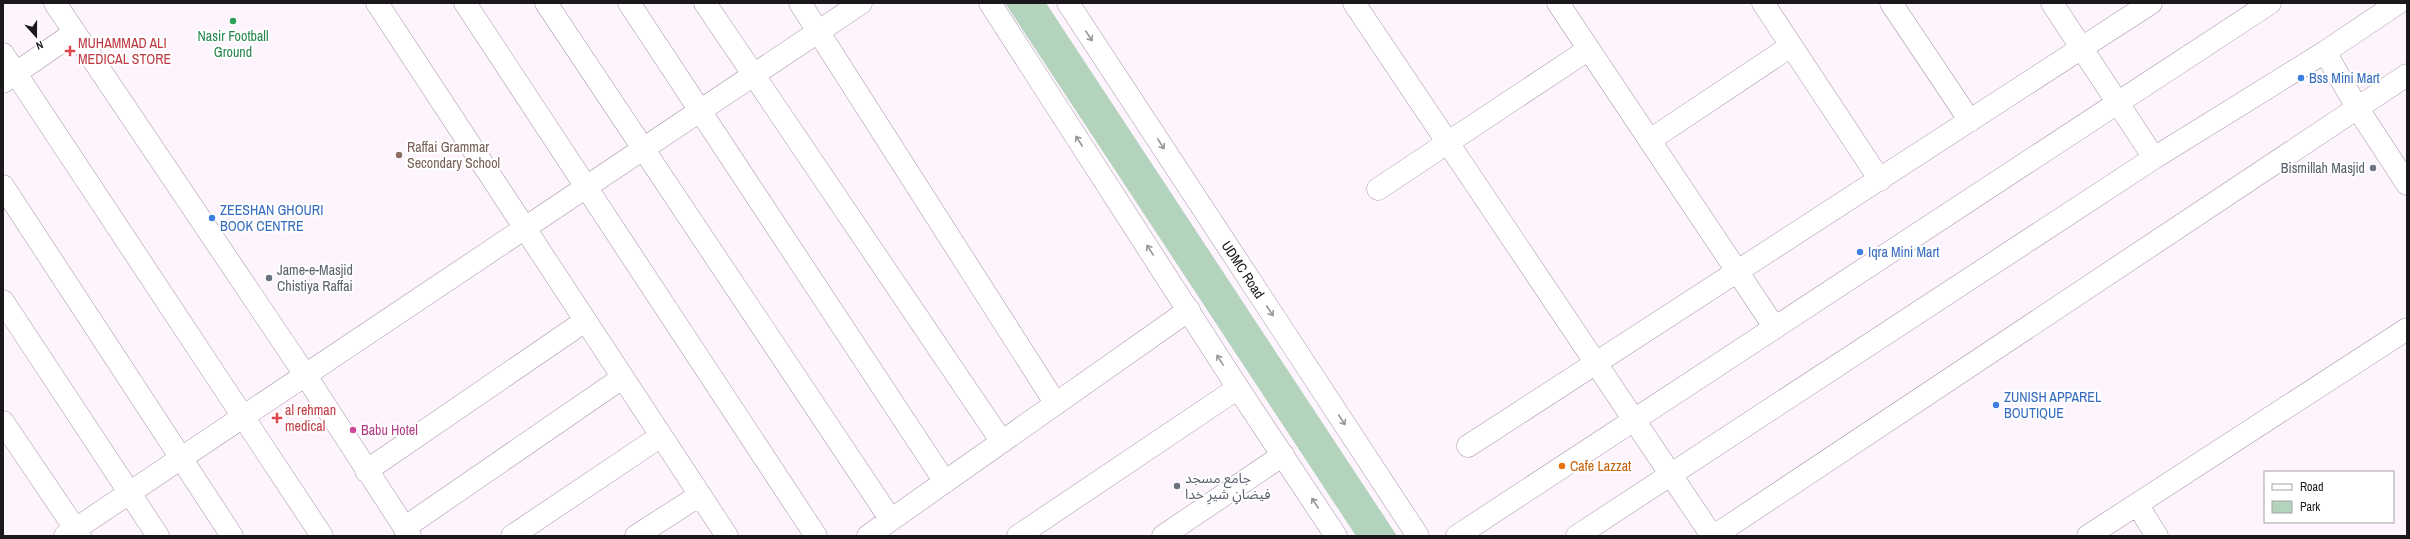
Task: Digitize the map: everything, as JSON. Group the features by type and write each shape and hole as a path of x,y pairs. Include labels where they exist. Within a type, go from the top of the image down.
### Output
{"street":[{"path":"55,3 306,376 366,471 407,532 622,378"},
{"path":"377,3 727,536"},
{"path":"464,3 816,536"},
{"path":"546,3 891,520"},
{"path":"629,3 945,482"},
{"path":"705,3 752,76 1002,442"},
{"path":"800,3 1056,404"},
{"path":"3,422 73,534 180,458 306,376 524,228 861,3"},
{"path":"990,3 1238,388 1336,536"},
{"name":"UDMC Road","path":"1068,3 1418,536"},
{"path":"1354,3 1713,536 2358,109 2407,75"},
{"path":"1763,3 1880,180"},
{"path":"1891,3 1970,121"},
{"path":"2052,3 2154,158"},
{"path":"1468,446 2151,3"},
{"path":"1457,536 2270,3"},
{"path":"1576,536 2154,158 2325,52 2398,3"},
{"path":"1562,4 1589,49 1775,328"},
{"path":"10,78 74,32"},
{"path":"1650,140 1792,46"},
{"path":"1378,189 1589,49"},
{"path":"2325,52 2358,109 2407,184"},
{"path":"3,54 10,78 244,416 322,536"},
{"path":"3,186 232,536"},
{"path":"3,301 158,536"},
{"path":"868,536 1188,310"},
{"path":"366,471 585,321"},
{"path":"2088,536 2407,329"},
{"path":"1018,536 1238,388"},
{"path":"512,536 661,436"},
{"path":"1163,536 1283,455"},
{"path":"636,536 700,495"},
{"path":"2137,504 2157,536"}],"green space":[{"path":"1005,3 1046,3 1397,536 1356,536"}],"place":[{"name":"Nasir Football Ground","path":"233,21"},
{"name":"MUHAMMAD ALI MEDICAL STORE","path":"70,51"},
{"name":"Bss Mini Mart","path":"2301,78"},
{"name":"Raffai Grammar Secondary School","path":"399,155"},
{"name":"Bismillah Masjid","path":"2373,168"},
{"name":"ZEESHAN GHOURI BOOK CENTRE","path":"212,218"},
{"name":"Iqra Mini Mart","path":"1860,252"},
{"name":"Jame-e-Masjid Chistiya Raffai","path":"269,278"},
{"name":"ZUNISH APPAREL BOUTIQUE","path":"1996,405"},
{"name":"al rehman medical","path":"277,418"},
{"name":"Babu Hotel","path":"353,430"},
{"name":"Cafe Lazzat","path":"1562,466"},
{"name":"جامع مسجد فیضانِ شیرِ خدا","path":"1177,486"}]}
